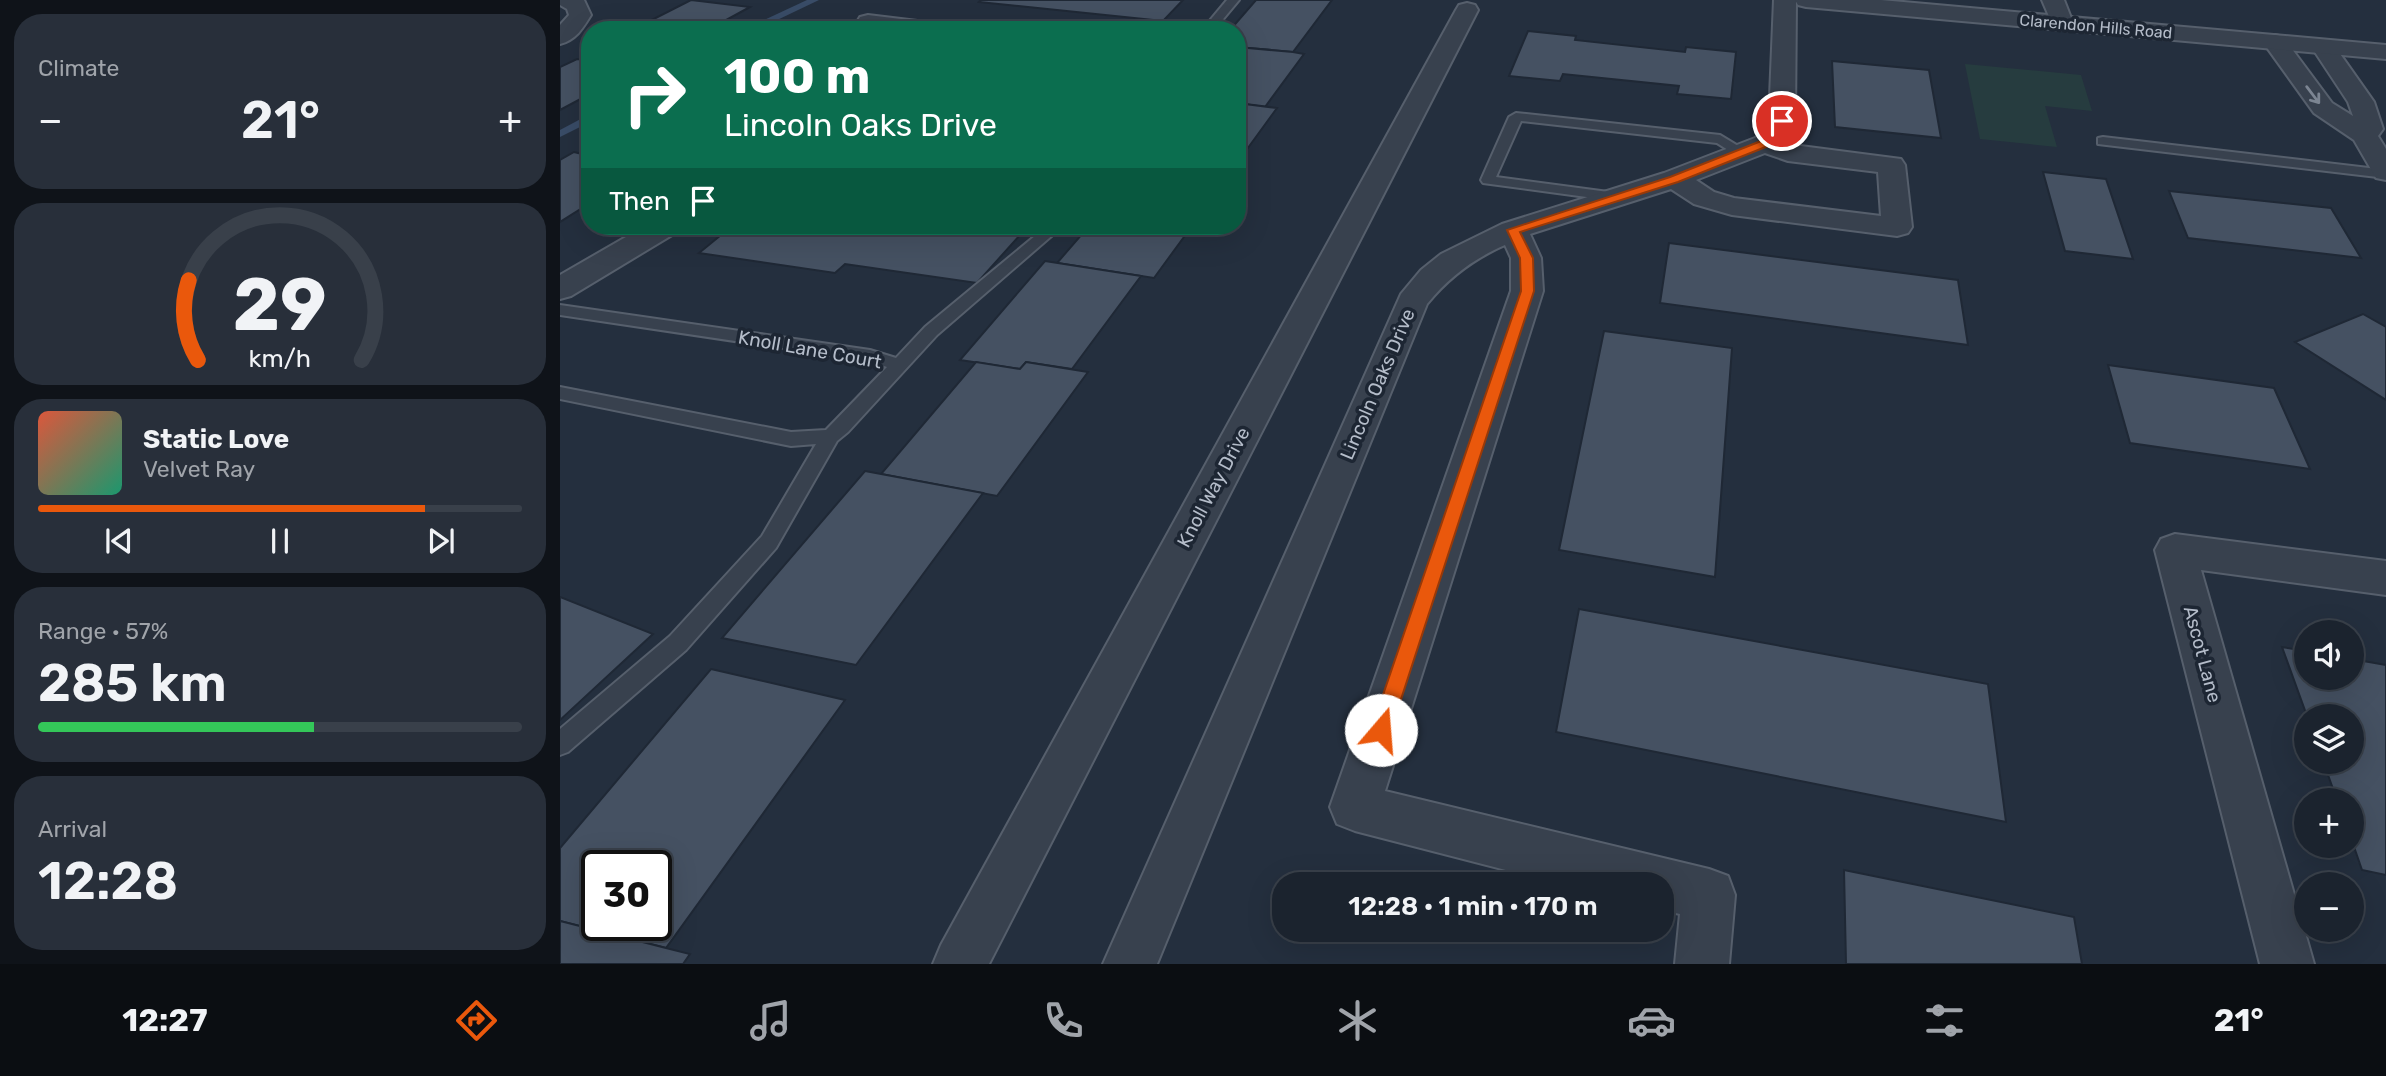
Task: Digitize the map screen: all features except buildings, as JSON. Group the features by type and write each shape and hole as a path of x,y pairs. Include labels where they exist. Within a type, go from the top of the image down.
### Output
{"street":[{"path":"560,37 572,27 580,15 577,5 567,0"},
{"path":"1753,148 1778,133 1782,121 1785,0"},
{"name":"Clarendon Hills Road","path":"1806,0 2386,51"},
{"path":"2053,0 2062,23"},
{"path":"871,21 900,1"},
{"name":"Knoll Way Drive","path":"960,964 1467,10"},
{"path":"2275,42 2323,108 2364,135 2386,173"},
{"path":"2323,46 2361,102 2370,129 2364,135"},
{"path":"1674,179 1704,198 1732,206 1897,227 1891,165 1753,148"},
{"name":"Lincoln Oaks Drive","path":"1130,964 1412,301 1432,278 1452,261 1513,230 1674,179 1753,148"},
{"path":"1513,230 1526,258 1527,291 1355,807 1614,872"},
{"path":"560,289 651,235"},
{"name":"Ascot Lane","path":"2287,964 2175,550 2386,578"},
{"path":"1674,887 1709,895 1702,964"}],"lane":[{"path":"1216,21 1233,0"},
{"path":"1616,197 1488,180 1516,117 1720,139 1753,148"},
{"path":"2103,141 2386,173"},
{"path":"899,365 931,331 1045,235"},
{"name":"Knoll Lane Court","path":"560,310 870,356 899,365 842,427 830,436 769,542 678,643 560,744"},
{"path":"560,393 791,439 830,436"}],"green space":[{"path":"1965,64 2081,75 2092,111 2045,106 2057,147 1980,139"}],"waterway":[{"path":"768,21 814,0"},
{"path":"560,134 581,122"}],"route":[{"path":"1381,730 1527,291 1526,258 1513,230 1674,179 1765,144 1778,133 1782,121"}]}
